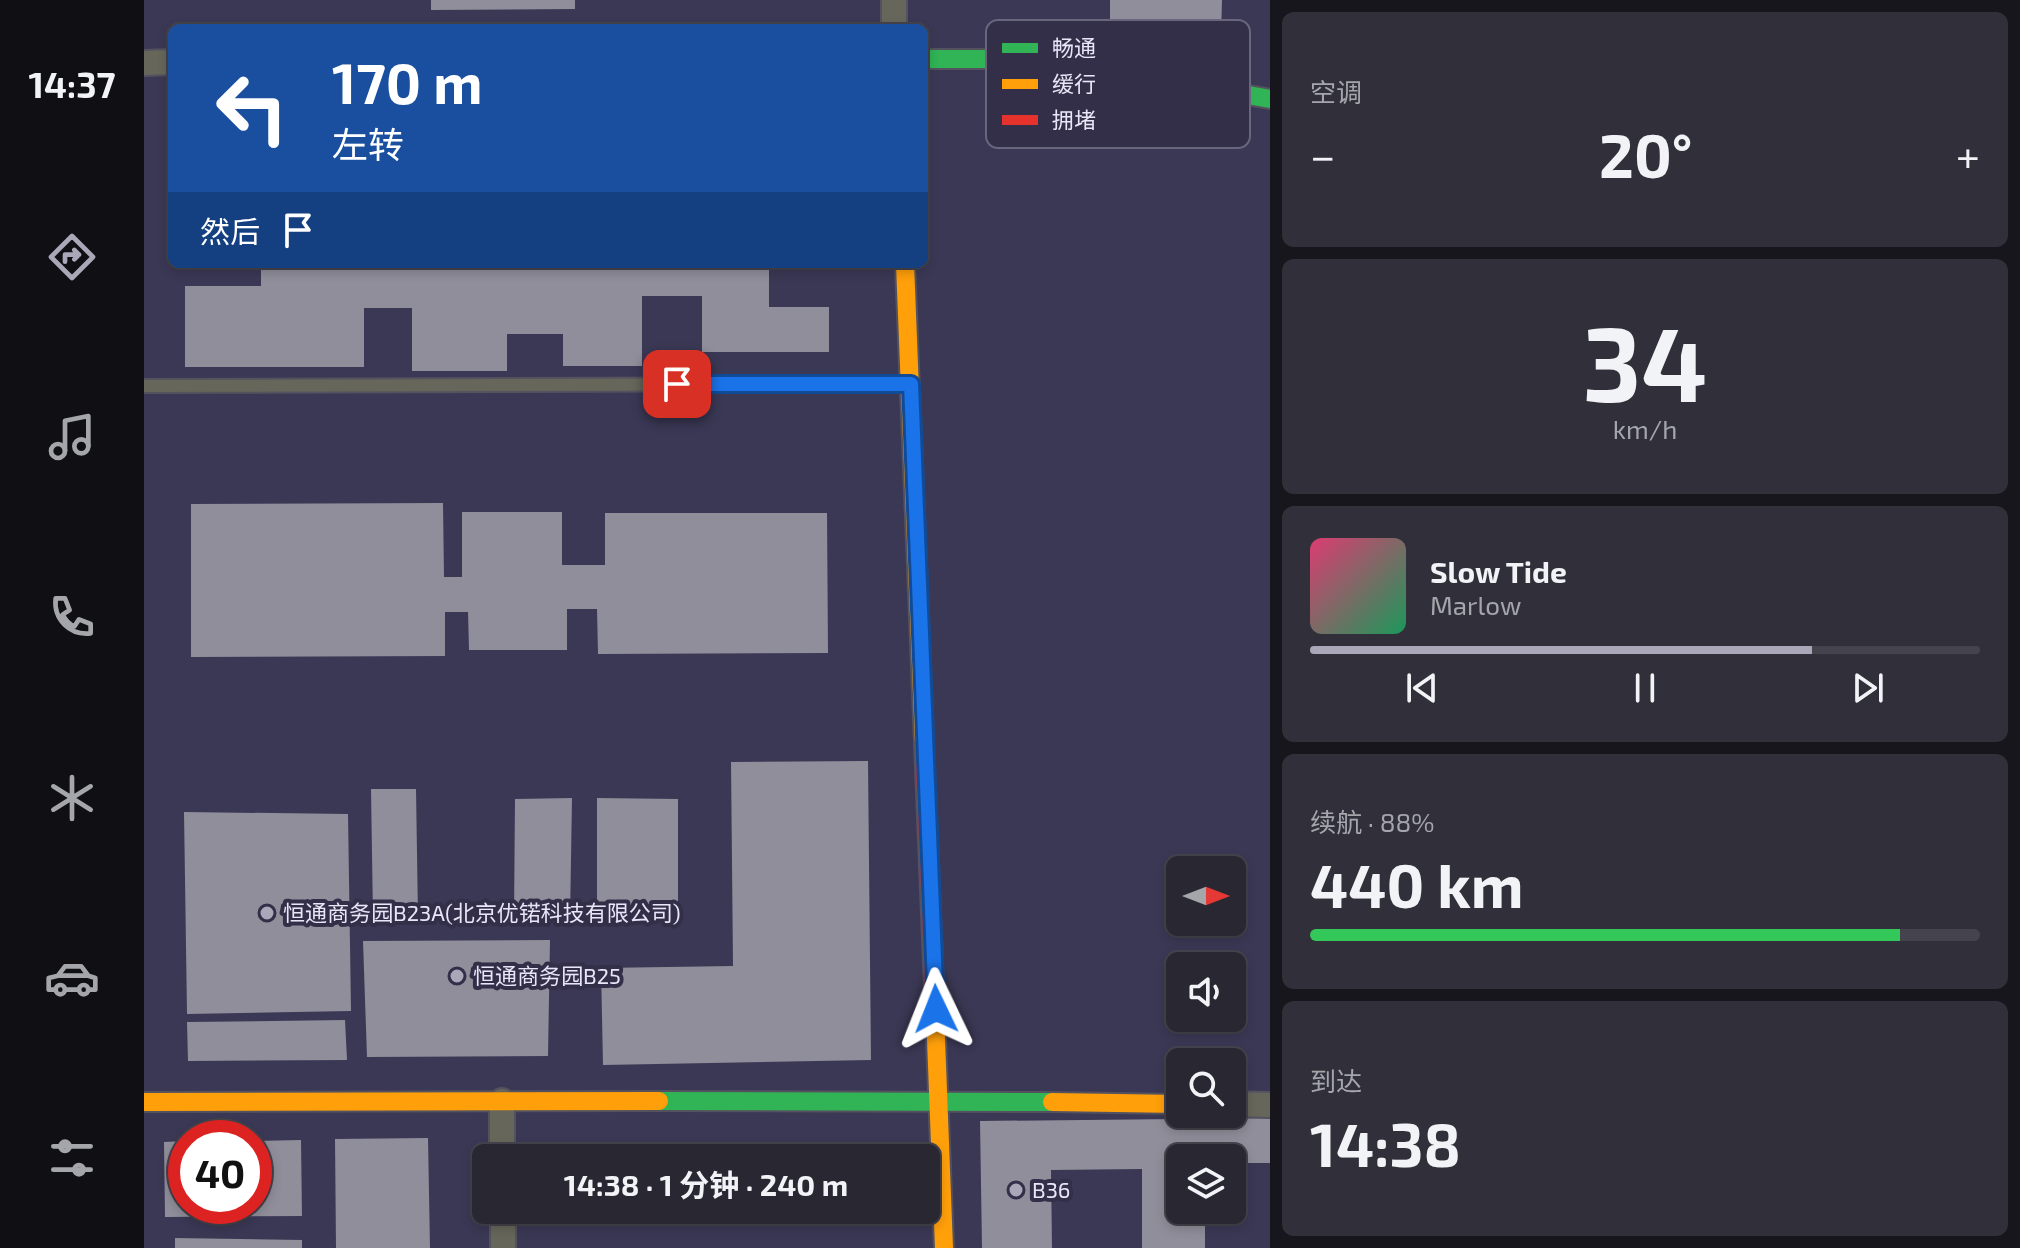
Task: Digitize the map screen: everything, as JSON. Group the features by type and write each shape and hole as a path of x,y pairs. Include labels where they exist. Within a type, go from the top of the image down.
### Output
{"street":[{"path":"894,0 894,24"},
{"path":"928,59 986,59"},
{"path":"144,63 168,62"},
{"path":"1250,95 1270,99"},
{"path":"905,268 944,1248"},
{"path":"502,1101 502,1144"},
{"path":"144,1102 940,1101 1166,1104"},
{"path":"1246,1104 1270,1105"},
{"path":"503,1224 503,1248"}],"lane":[{"path":"144,386 911,384"}],"shaded area":[{"path":"144,0 1270,0 1270,1248 144,1248"}],"building":[{"path":"431,0 575,0 575,9 431,10"},
{"path":"1110,0 1222,0 1221,20 1110,20"},
{"path":"261,268 769,268 769,307 829,307 829,352 702,352 702,296 642,296 642,366 563,366 563,334 507,334 507,371 412,371 412,308 364,308 364,367 185,367 185,286 261,286"},
{"path":"443,503 444,577 462,577 462,512 562,512 562,565 605,565 605,513 827,513 828,653 598,654 597,609 567,609 567,650 469,650 468,612 445,612 445,656 191,657 191,504"},
{"path":"868,761 871,1060 603,1065 601,968 733,966 731,762"},
{"path":"371,789 416,789 418,918 373,918"},
{"path":"572,798 570,919 514,917 515,799"},
{"path":"597,798 678,799 678,922 597,917"},
{"name":"恒通商务园B23A(北京优锘科技有限公司)","path":"184,812 348,814 351,1011 187,1014"},
{"name":"恒通商务园B25","path":"550,940 548,1056 367,1057 363,941"},
{"path":"345,1020 347,1060 188,1061 187,1022"},
{"name":"B36","path":"1246,1118 1270,1118 1270,1163 1246,1163 1246,1144 1166,1144 1166,1224 1205,1224 1205,1248 1142,1248 1142,1169 1051,1170 1052,1248 982,1248 980,1121 1166,1119 1166,1128 1246,1128"},
{"path":"428,1138 430,1248 336,1248 335,1139"},
{"path":"301,1140 302,1216 272,1216 272,1141"},
{"path":"164,1142 168,1142 168,1217 165,1217"},
{"path":"175,1238 302,1240 302,1248 175,1248"}],"traffic: fast":[{"path":"928,59 986,59"},
{"path":"1250,95 1270,99"},
{"path":"659,1101 1052,1102"}],"traffic: slow":[{"path":"905,268 924,743"},
{"path":"934,987 944,1248"},
{"path":"144,1102 659,1101"},
{"path":"1052,1102 1166,1104"}],"traffic: jam":[{"path":"924,743 934,987"}],"place":[{"name":"恒通商务园B23A(北京优锘科技有限公司)","path":"267,913"},
{"name":"恒通商务园B25","path":"457,976"},
{"name":"B36","path":"1016,1190"}],"route":[{"path":"677,384 911,384 936,1009"}]}
